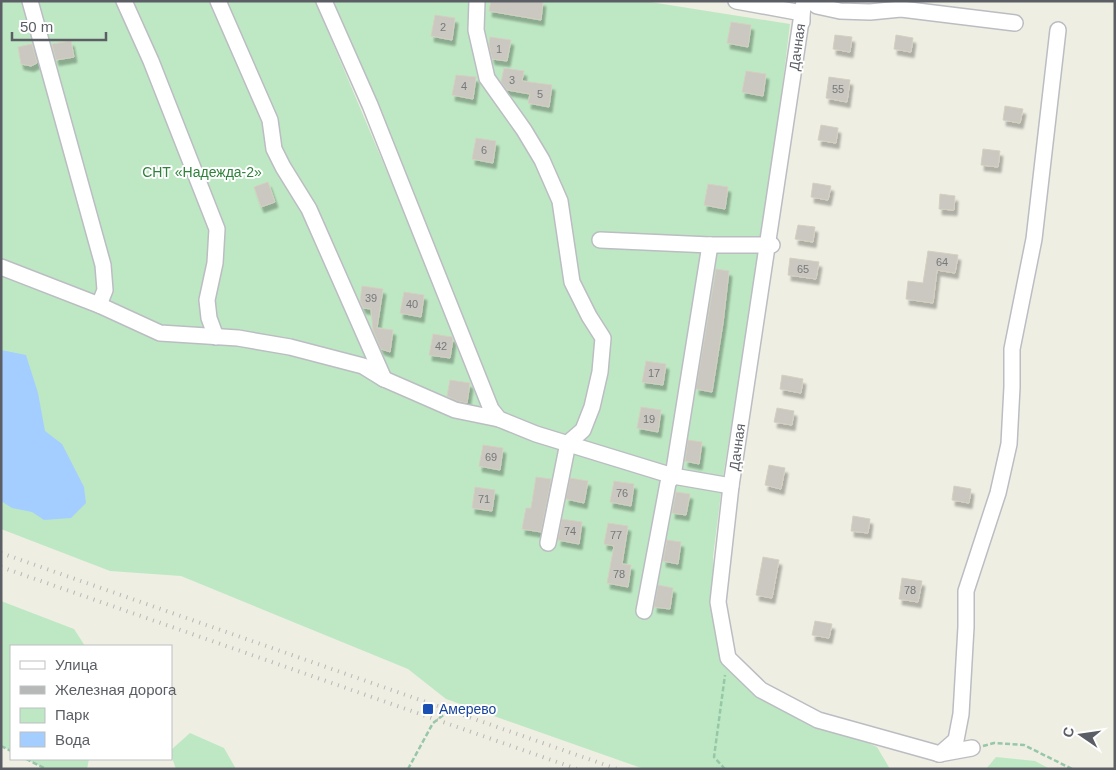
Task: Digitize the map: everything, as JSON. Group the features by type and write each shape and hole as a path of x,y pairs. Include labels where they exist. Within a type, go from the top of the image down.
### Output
{"street":[{"path":"30,1 103,265 105,290 99,305"},
{"path":"124,1 151,61 217,229 215,263 207,300 209,318 216,337"},
{"path":"218,1 270,120 274,149 309,209 384,379"},
{"path":"324,1 370,105 491,409 500,419"},
{"path":"477,1 476,30 487,78 524,130 542,160 560,201 572,282 589,316 603,338 600,372 592,407 583,430 568,443 548,543"},
{"path":"736,1 817,6 840,11 870,12 901,9 1015,23"},
{"path":"806,5 791,128 723,543 718,602 728,658 761,690 818,720 885,744 940,754 972,748"},
{"name":"Дачная","path":"731,486 806,5"},
{"path":"940,754 956,740 961,714 966,591 998,492 1009,444 1012,349 1034,239 1058,30"},
{"path":"600,240 710,245 772,245"},
{"path":"644,611 668,483 673,476 710,245"},
{"path":"1,267 99,305 160,332 238,338 290,347 363,366 384,379 455,410 500,419 536,434 673,476 731,486"}],"path":[{"path":"725,769 714,757 728,658"},
{"path":"408,769 433,723 453,707"},
{"path":"972,748 994,743 1024,745 1072,769"},
{"path":"28,760 46,769"}],"green space":[{"name":"СНТ «Надежда-2»","path":"1,1 315,1 487,409 500,410 461,334 330,1 644,1 790,24 772,172 723,477 713,557 715,616 737,667 835,728 877,747 890,769 644,769 446,699 408,669 181,576 110,571 1,529"},
{"path":"1,601 74,629 84,645 10,645 10,750 1,746"},
{"path":"190,733 224,748 236,769 176,769 172,758 172,749"},
{"path":"996,757 1035,761 1050,769 986,769"},
{"path":"28,760 89,760 87,769 46,769"}],"water":[{"path":"1,350 26,355 38,393 45,431 62,444 84,487 86,503 71,518 44,520 32,512 12,508 1,501"}],"building":[{"path":"491,1 543,1 541,20 489,11"},
{"path":"435,15 455,18 452,40 431,36"},
{"path":"731,22 751,25 748,47 727,43"},
{"path":"835,35 852,37 850,52 833,49"},
{"path":"896,35 913,38 911,52 894,49"},
{"path":"490,37 511,40 507,61 492,59 489,44"},
{"path":"71,41 74,57 56,60 52,44"},
{"path":"32,44 37,63 31,66 21,64 18,47"},
{"path":"504,68 524,71 522,81 552,85 549,107 528,103 530,94 507,90 501,82"},
{"path":"746,71 766,74 763,96 742,92"},
{"path":"456,75 476,77 473,99 452,95"},
{"path":"829,77 850,80 847,102 826,98"},
{"path":"1005,106 1023,109 1020,123 1003,120"},
{"path":"821,125 838,128 836,143 818,140"},
{"path":"476,138 496,141 493,163 472,159"},
{"path":"983,149 1000,151 998,167 981,165"},
{"path":"268,182 275,202 261,207 254,187"},
{"path":"813,183 831,186 828,200 811,197"},
{"path":"708,184 728,187 725,209 704,205"},
{"path":"940,194 955,196 954,210 939,209"},
{"path":"798,225 815,227 813,242 795,239"},
{"path":"928,251 958,255 955,273 937,270 933,303 906,299 908,281 923,283"},
{"path":"790,258 819,262 816,279 788,275"},
{"path":"716,269 729,271 712,392 696,389"},
{"path":"362,286 383,289 377,328 393,330 390,352 381,349 373,330 371,309 363,308 360,301"},
{"path":"404,292 424,295 421,317 400,313"},
{"path":"433,334 452,337 450,358 429,355"},
{"path":"646,361 666,364 663,385 642,382"},
{"path":"782,375 803,379 801,393 780,389"},
{"path":"450,380 470,383 467,403 447,396"},
{"path":"641,407 661,410 658,432 637,428"},
{"path":"777,408 794,411 792,425 774,422"},
{"path":"688,440 702,442 699,464 685,461"},
{"path":"483,445 503,448 500,470 479,466"},
{"path":"769,465 785,468 781,489 765,485"},
{"path":"536,477 551,479 541,532 522,529 526,508 531,508"},
{"path":"570,478 588,481 584,503 566,499"},
{"path":"614,481 634,484 631,506 610,502"},
{"path":"954,486 971,489 969,503 952,500"},
{"path":"475,487 495,490 492,511 472,508"},
{"path":"676,492 690,494 686,515 672,513"},
{"path":"853,516 870,519 868,533 851,531"},
{"path":"562,519 582,522 579,544 558,540"},
{"path":"608,523 628,526 622,564 631,565 628,587 607,583 614,546 604,544"},
{"path":"667,540 681,542 678,564 663,561"},
{"path":"763,557 779,560 772,598 756,595"},
{"path":"902,578 922,581 918,602 899,599"},
{"path":"658,585 673,588 670,609 654,607"},
{"path":"815,621 832,624 829,638 812,635"}],"railway":[{"path":"1,553 617,769"},
{"path":"1,567 577,769"}],"place":[{"name":"Амерево","path":"428,709"}]}
